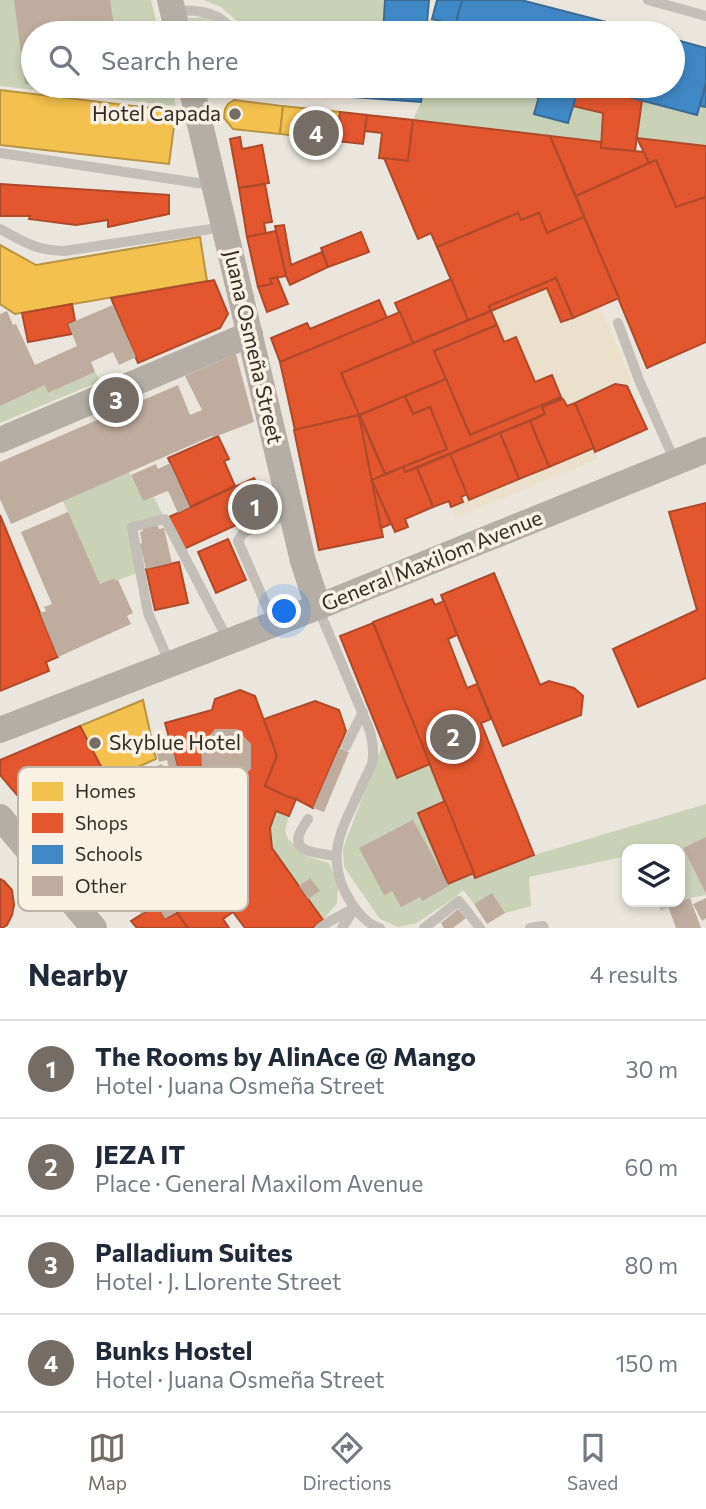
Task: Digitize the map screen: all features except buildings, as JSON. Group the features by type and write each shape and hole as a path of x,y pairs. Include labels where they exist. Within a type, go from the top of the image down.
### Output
{"street":[{"name":"Juana Osmeña Street","path":"194,98 303,561 318,607"},
{"path":"0,440 250,334"},
{"name":"General Maxilom Avenue","path":"0,730 318,607 706,450"},
{"path":"0,817 18,838"},
{"path":"80,911 94,928"}],"lane":[{"path":"648,0 706,16"},
{"path":"173,15 189,9 209,13 223,21"},
{"path":"0,153 215,186"},
{"path":"0,229 45,251 64,251 224,227"},
{"path":"618,323 639,380 675,462"},
{"path":"274,624 241,559 238,541 243,533 292,512"},
{"path":"170,664 148,613 132,527 166,519 228,642"},
{"path":"197,579 208,574"},
{"path":"318,607 363,712 373,747 372,762 338,840 335,856 342,889 372,926 380,928"},
{"path":"346,746 363,712"},
{"path":"308,819 298,837 299,845 305,850 335,856"},
{"path":"424,928 459,901 480,928"},
{"path":"320,928 355,908"},
{"path":"342,928 355,908"},
{"path":"530,928 544,927"}],"green space":[{"path":"0,0 151,0 156,21 21,21 21,88 0,86"},
{"path":"203,0 385,0 384,21 237,21 221,7"},
{"path":"205,17 213,21 189,21 188,18"},
{"path":"106,98 174,98 176,106"},
{"path":"422,98 544,98 603,113 601,142 413,120"},
{"path":"642,100 697,115 700,106 706,107 706,146 637,138"},
{"path":"95,372 101,381 0,423 0,406 45,385 48,393"},
{"path":"129,472 143,501 154,497 165,519 132,527 140,572 100,584 63,501"},
{"path":"383,743 397,777 430,764 534,855 706,804 706,837 685,847 685,844 622,844 622,857 529,877 531,906 505,913 492,893 474,904 463,890 417,923 398,927 380,919 344,867 343,848"},
{"path":"276,811 289,816 285,830 288,839 306,856 329,863 338,886 337,903 323,920 308,899 319,891 310,878 299,886 272,848 270,828"},
{"path":"685,852 706,895 685,900"}],"shaded area":[{"path":"547,288 561,322 600,306 632,382 627,386 615,384 567,406 552,375 535,382 516,337 504,342 491,311"},
{"path":"594,448 598,459 455,518 451,507"}],"place":[{"name":"Hotel Capada","path":"235,114"},
{"name":"Bunks Hostel","path":"316,133"},
{"name":"Palladium Suites","path":"116,400"},
{"name":"The Rooms by AlinAce @ Mango","path":"255,507"},
{"name":"JEZA IT","path":"453,737"},
{"name":"Skyblue Hotel","path":"95,743"}]}
